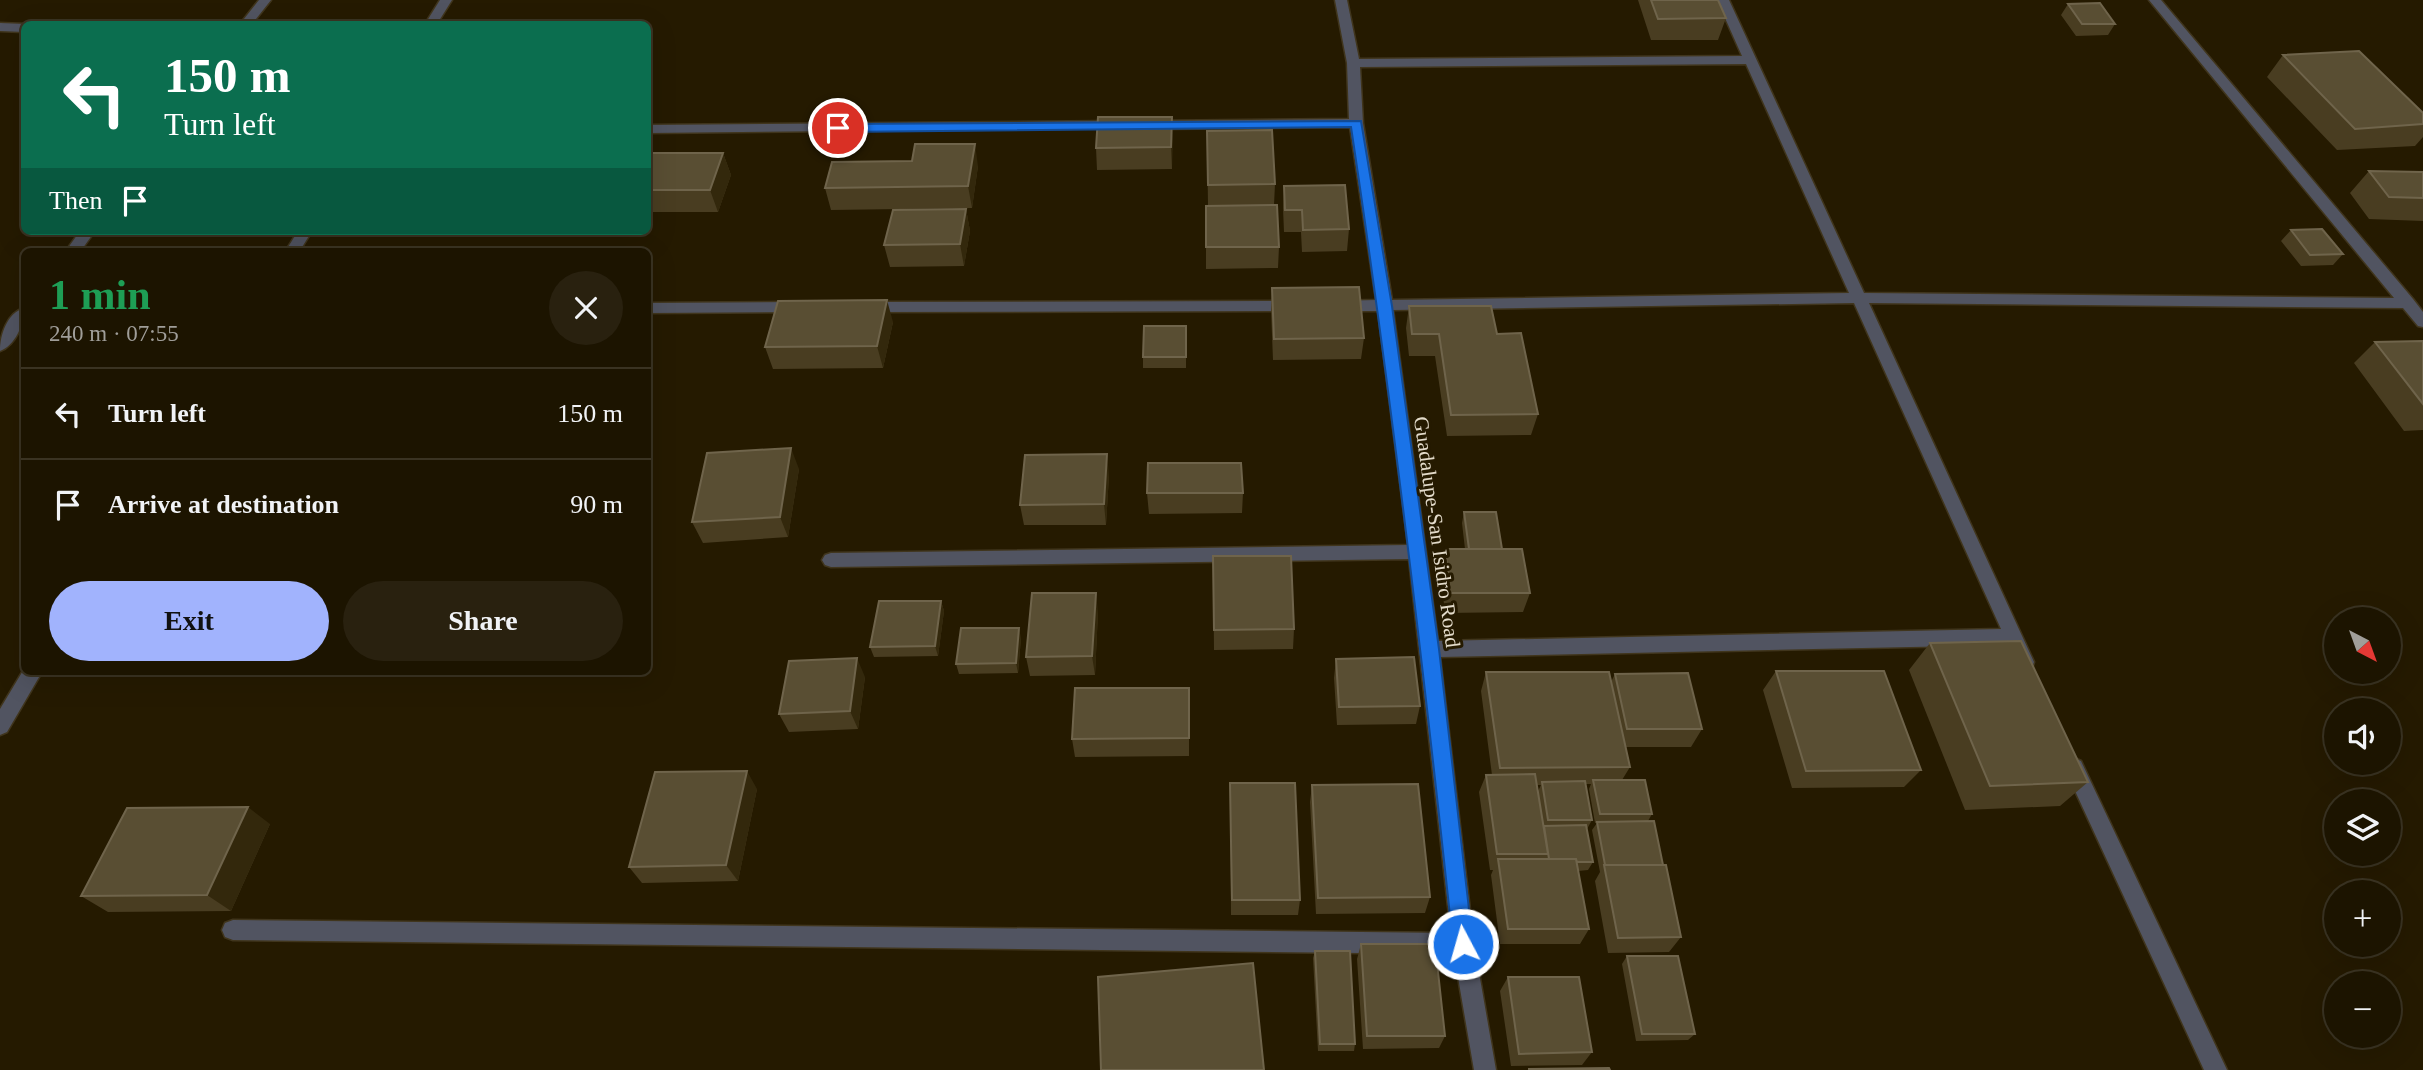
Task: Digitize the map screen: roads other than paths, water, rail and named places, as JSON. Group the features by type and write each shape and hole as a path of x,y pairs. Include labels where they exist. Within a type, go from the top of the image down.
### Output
{"street":[{"path":"248,21 265,0"},
{"path":"433,21 446,0"},
{"name":"Guadalupe-San Isidro Road","path":"1341,0 1353,63 1356,123 1385,306 1430,649 1463,944 1485,1070"},
{"path":"1723,0 1856,298 2031,674"},
{"path":"2155,0 2423,322"},
{"path":"0,27 21,28"},
{"path":"1353,63 1748,60"},
{"path":"651,130 1356,123"},
{"path":"856,307 1385,306 1856,298 2408,303"},
{"path":"651,308 814,307"},
{"path":"0,345 21,317"},
{"path":"831,560 1416,552"},
{"path":"1430,649 2013,637"},
{"path":"0,726 31,675"},
{"path":"2065,748 2216,1070"},
{"path":"233,930 1463,944"}]}
